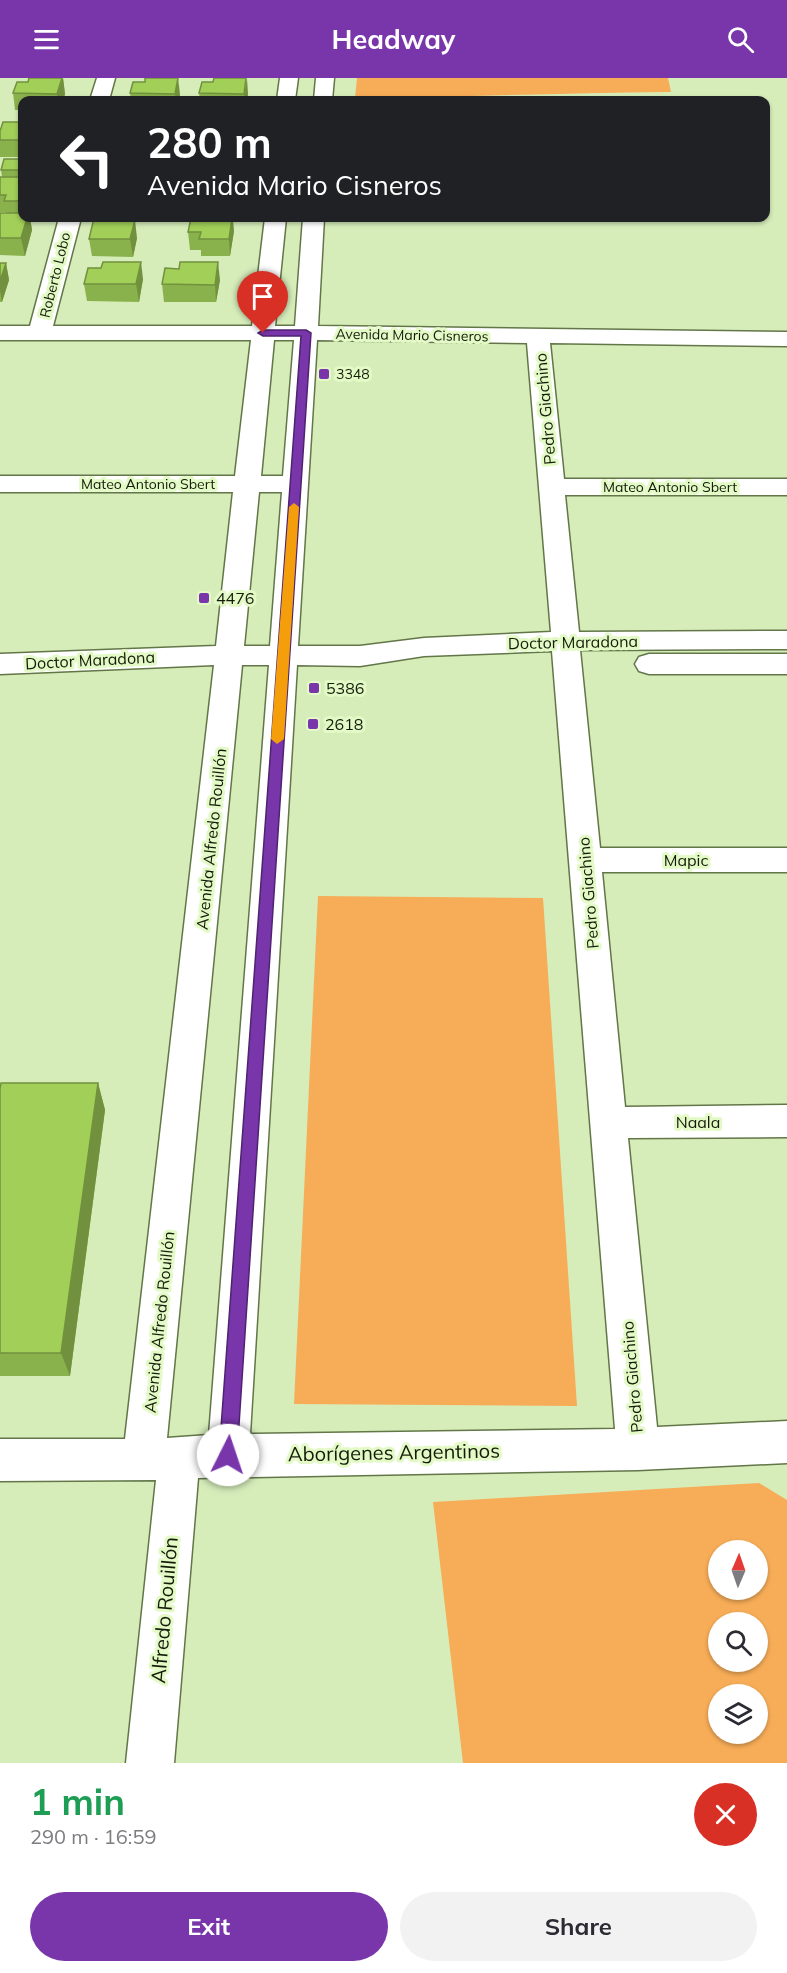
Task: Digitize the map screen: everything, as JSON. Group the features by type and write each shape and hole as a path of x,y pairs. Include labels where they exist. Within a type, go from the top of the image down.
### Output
{"street":[{"path":"101,96 106,78"},
{"path":"287,96 289,78"},
{"path":"323,96 325,78"},
{"name":"Roberto Lobo","path":"40,333 69,222"},
{"name":"Avenida Alfredo Rouillón","path":"162,1458 230,655 275,222"},
{"path":"228,1455 314,222"},
{"name":"Avenida Mario Cisneros","path":"0,333 306,333 787,339"},
{"name":"Pedro Giachino","path":"538,336 638,1449"},
{"name":"Mateo Antonio Sbert","path":"0,484 296,484"},
{"name":"Mateo Antonio Sbert","path":"552,487 787,487"},
{"name":"Doctor Maradona","path":"0,664 195,655 283,655 360,656 424,665 567,652 787,640"},
{"name":"Doctor Maradona","path":"567,652 787,664"},
{"name":"Mapic","path":"585,860 787,860"},
{"name":"Naala","path":"609,1123 787,1121"},
{"name":"Aborígenes Argentinos","path":"0,1460 638,1449 787,1442"},
{"name":"Alfredo Rouillón","path":"150,1763 162,1458"}],"shaded area":[{"path":"357,78 668,78 671,92 460,96 355,96"},
{"path":"318,896 543,898 577,1406 294,1404"},
{"path":"759,1483 787,1500 787,1763 463,1763 433,1502"}],"building":[{"path":"29,78 62,78 57,94 13,93 17,82 28,82"},
{"path":"145,78 178,78 175,94 130,93 133,82 145,82"},
{"path":"214,78 246,78 244,94 199,93 202,82 213,82"},
{"path":"3,122 18,122 18,140 0,140"},
{"path":"4,159 18,159 18,170 1,170"},
{"path":"0,177 18,177 18,201 4,201 6,195 0,195"},
{"path":"0,213 18,213 18,222 26,222 21,238 0,238"},
{"path":"93,222 134,222 130,239 89,239"},
{"path":"190,222 231,222 229,239 199,239 201,232 188,232"},
{"path":"103,262 141,262 136,284 84,284 88,268 101,268"},
{"path":"180,262 218,262 215,285 162,284 165,268 179,269"},
{"path":"0,263 6,263 0,281"},
{"path":"1,1083 98,1083 61,1353 0,1353"}],"slow traffic":[{"path":"277,739 294,507"}],"place":[{"name":"3348","path":"324,374"},
{"name":"4476","path":"204,598"},
{"name":"5386","path":"314,688"},
{"name":"2618","path":"313,724"}],"route":[{"path":"228,1455 306,333 263,333"}]}
